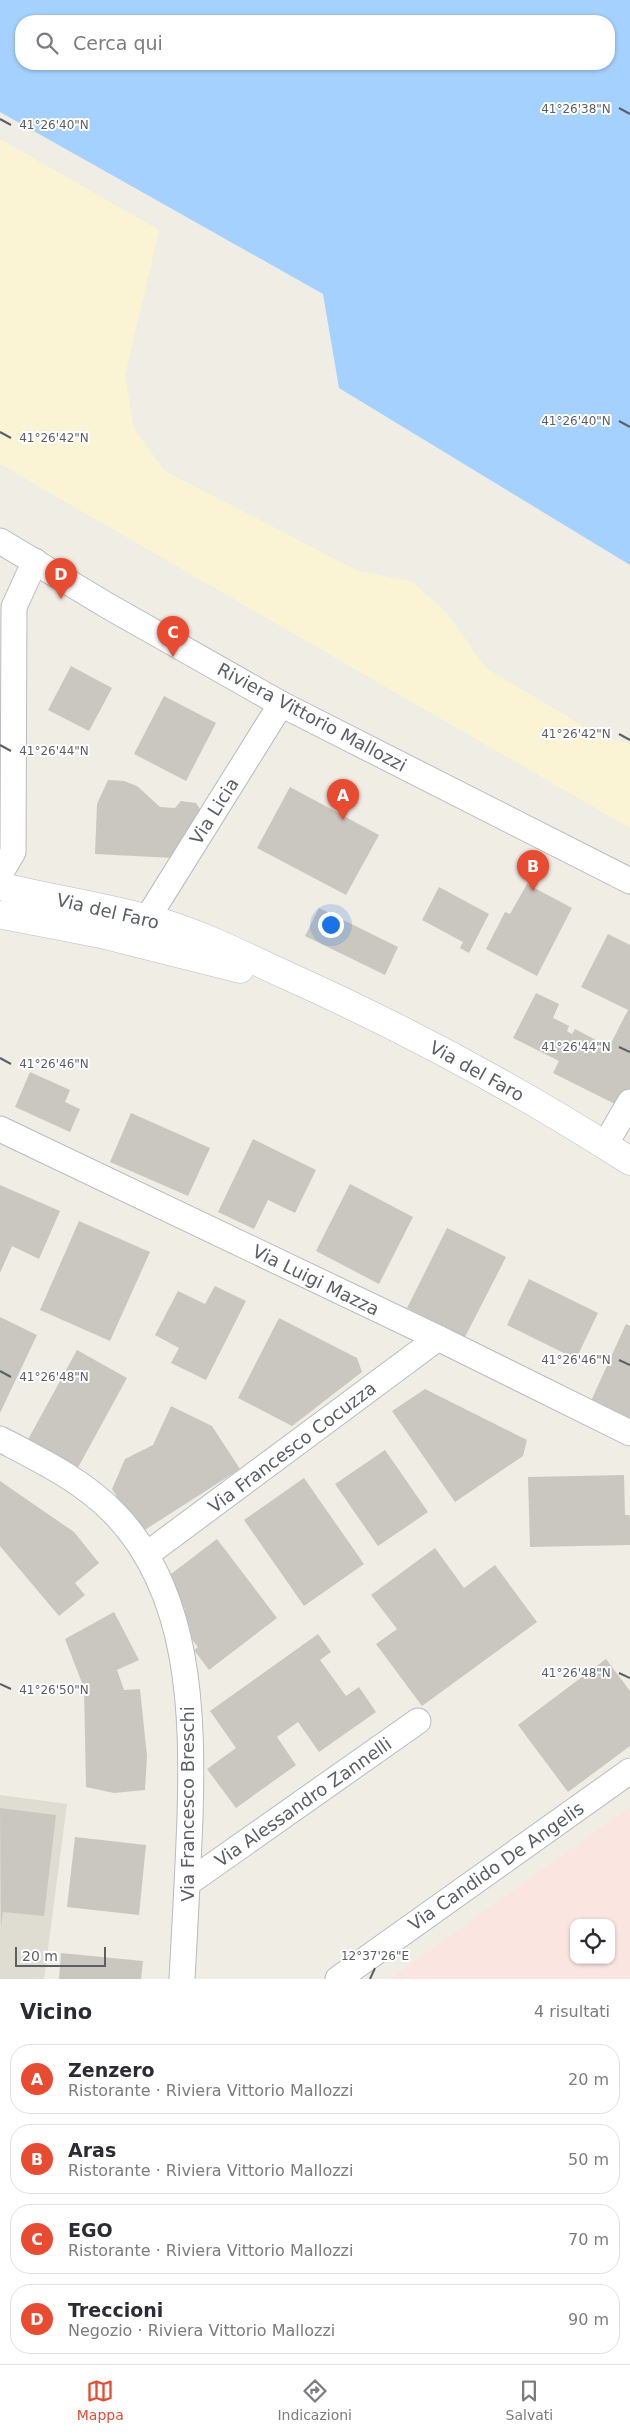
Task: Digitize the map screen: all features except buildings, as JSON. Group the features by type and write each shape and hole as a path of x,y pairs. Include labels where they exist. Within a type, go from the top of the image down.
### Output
{"street":[{"name":"Riviera Vittorio Mallozzi","path":"0,541 108,606 282,704 630,881"},
{"path":"1,917 6,899 1,880 13,852 7,611 35,561"},
{"name":"Via Licia","path":"147,919 282,704"},
{"name":"Via del Faro","path":"1,880 147,919 197,936 319,990 422,1040 630,1161"},
{"name":"Via del Faro","path":"1,917 101,934 319,990"},
{"path":"605,1145 630,1102"},
{"name":"Via Luigi Mazza","path":"0,1129 438,1338 630,1433"},
{"name":"Via Francesco Cocuzza","path":"146,1555 438,1338"},
{"name":"Via Francesco Breschi","path":"0,1439 58,1471 98,1498 125,1525 146,1555 171,1616 186,1679 191,1748 188,1883 182,1979"},
{"name":"Via Alessandro Zannelli","path":"188,1883 418,1722"},
{"name":"Via Candido De Angelis","path":"338,1979 630,1771"}],"shaded area":[{"path":"0,1795 67,1804 44,1979 0,1979"},
{"path":"630,1807 630,1979 390,1979"}],"sand":[{"path":"0,139 159,230 125,376 134,429 165,471 358,571 411,581 446,612 486,668 597,734 630,744 630,828 0,464"}],"water":[{"path":"0,0 630,0 630,565 339,388 323,294 0,112"}],"place":[{"name":"Treccioni","path":"61,599"},
{"name":"EGO","path":"173,657"},
{"name":"Zenzero","path":"343,820"},
{"name":"Aras","path":"533,891"}]}
